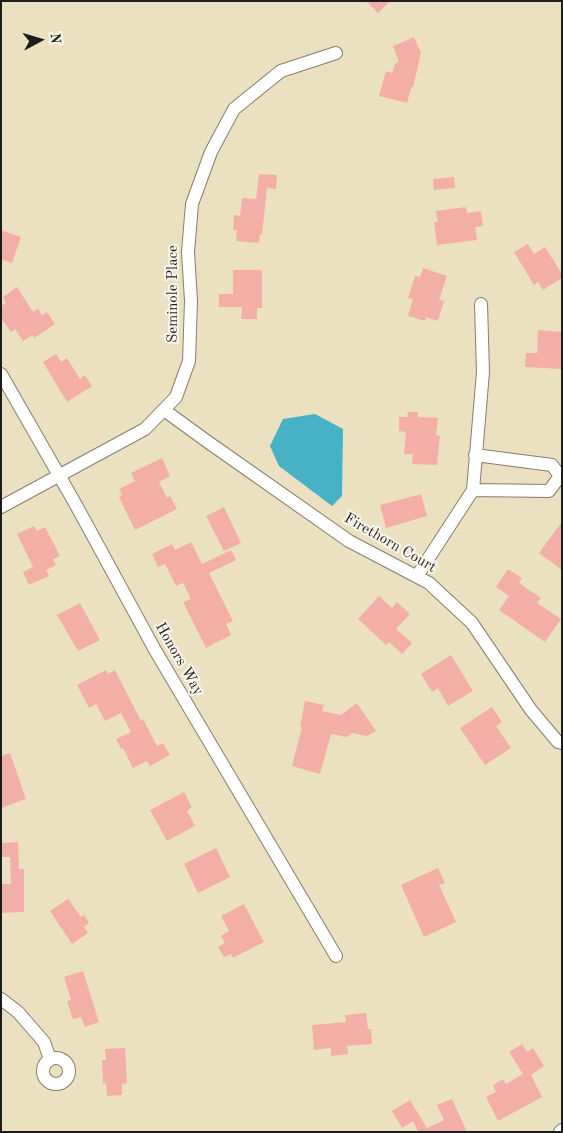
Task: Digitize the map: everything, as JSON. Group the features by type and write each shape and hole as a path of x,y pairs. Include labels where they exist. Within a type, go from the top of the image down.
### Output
{"street":[{"name":"Seminole Place","path":"1,507 145,429 176,397 189,361 191,301 188,252 192,204 210,152 234,109 281,71 336,53"},
{"path":"417,576 473,490 483,372 481,304"},
{"name":"Honors Way","path":"1,374 60,476 155,650 336,956"},
{"name":"Firethorn Court","path":"164,410 349,541 428,582 472,623 532,710 558,742 562,743"},
{"path":"473,490 549,491 560,476 552,464 475,455"},
{"path":"1,998 18,1012 44,1042 50,1059"}],"water":[{"path":"315,414 343,429 342,496 332,506 279,466 270,446 283,419"}],"building":[{"path":"366,1 390,1 378,13"},
{"path":"414,37 421,53 407,103 379,96 386,71 392,73 395,64 399,62 393,46"},
{"path":"259,174 277,175 276,189 267,188 262,235 260,234 259,243 236,241 237,230 233,230 234,215 240,216 242,198 256,199"},
{"path":"454,177 455,188 434,190 433,179"},
{"path":"466,207 467,213 481,211 483,226 475,227 477,240 437,245 434,222 438,222 436,211"},
{"path":"1,230 21,237 12,263 1,259"},
{"path":"528,244 534,254 545,247 562,274 562,278 543,290 538,282 534,285 514,252"},
{"path":"423,268 447,276 439,300 444,301 438,321 426,317 425,321 408,316 413,299 408,298 415,276 420,277"},
{"path":"233,270 262,270 262,308 257,308 257,319 241,319 242,307 219,307 219,294 233,294"},
{"path":"17,287 33,312 38,309 42,315 47,312 55,324 34,338 32,335 23,341 15,329 11,332 1,318 1,306 6,303 3,297"},
{"path":"538,330 562,332 562,369 525,367 526,353 537,353"},
{"path":"56,354 61,362 67,358 80,379 85,375 92,386 67,402 43,362"},
{"path":"408,412 418,412 418,417 438,418 436,435 440,436 437,465 412,464 413,454 404,454 406,432 399,431 399,417 407,417"},
{"path":"162,458 170,476 159,482 167,498 170,496 177,509 135,530 119,497 122,495 119,489 135,481 131,473"},
{"path":"421,494 427,516 386,528 380,505"},
{"path":"224,507 241,543 224,551 206,516"},
{"path":"562,522 562,570 539,553"},
{"path":"34,526 37,531 45,527 60,556 53,559 56,565 46,570 49,576 29,585 23,572 33,567 17,534"},
{"path":"191,542 202,564 231,550 236,560 209,573 233,621 226,624 231,635 206,648 183,602 191,599 183,583 176,586 165,564 158,567 152,554 172,544 175,550"},
{"path":"508,569 522,578 519,583 541,598 537,603 561,619 545,642 499,610 509,596 496,587"},
{"path":"379,596 392,608 397,602 410,614 396,629 412,643 402,654 389,642 386,645 358,619"},
{"path":"80,603 100,640 78,651 57,615"},
{"path":"451,655 473,691 448,706 438,688 432,692 421,674"},
{"path":"106,670 108,674 115,670 141,721 143,719 157,746 163,743 170,755 150,766 147,761 133,768 116,739 131,732 121,713 105,721 96,704 89,708 77,685"},
{"path":"305,701 324,705 322,711 341,715 357,703 376,731 367,736 352,733 347,737 331,734 320,774 292,766 302,727 300,727"},
{"path":"492,707 502,722 496,726 511,748 485,765 460,728"},
{"path":"10,753 26,799 1,808 1,756"},
{"path":"184,792 192,807 187,811 195,826 167,841 150,810"},
{"path":"18,842 19,869 24,869 24,912 1,913 1,884 11,884 10,857 1,857 1,843"},
{"path":"216,848 230,877 198,893 184,864"},
{"path":"438,868 445,883 439,885 456,922 424,937 401,885"},
{"path":"68,899 81,917 84,915 89,923 84,927 88,933 72,944 50,911"},
{"path":"244,904 264,942 233,958 231,954 224,957 218,947 225,943 221,936 229,931 221,916"},
{"path":"83,971 99,1022 85,1027 81,1017 73,1019 67,1001 71,1000 64,977"},
{"path":"366,1013 368,1029 371,1029 372,1044 347,1046 348,1054 331,1056 331,1048 314,1050 312,1025 346,1022 345,1015"},
{"path":"522,1044 527,1052 533,1048 544,1066 531,1075 542,1097 498,1121 486,1097 496,1092 493,1085 503,1079 506,1084 523,1074 509,1052"},
{"path":"125,1048 127,1083 122,1084 122,1095 107,1096 106,1083 103,1084 102,1060 106,1060 105,1049"},
{"path":"452,1099 467,1132 418,1132 413,1121 402,1128 392,1111 410,1100 427,1128 444,1120 437,1105"}]}
